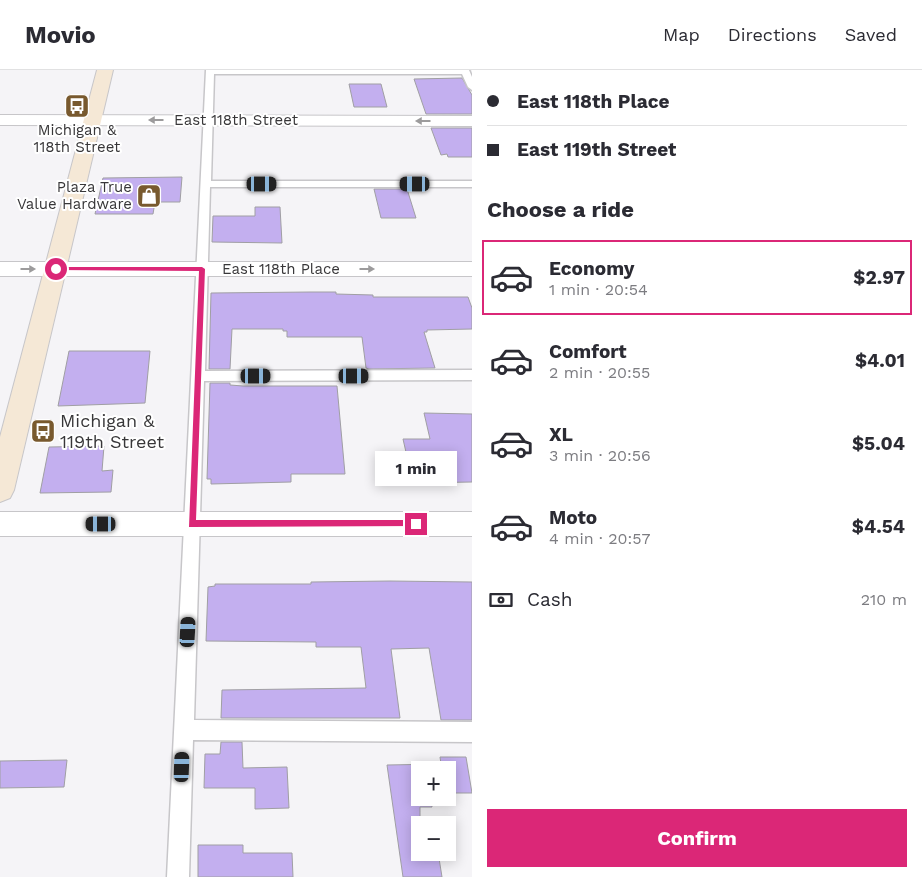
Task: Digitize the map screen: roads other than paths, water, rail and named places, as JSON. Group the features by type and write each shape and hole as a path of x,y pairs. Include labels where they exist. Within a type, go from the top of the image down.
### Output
{"main road":[{"path":"0,490 105,70"}],"street":[{"name":"East 118th Street","path":"0,120 472,121"},
{"name":"East 118th Place","path":"0,269 472,269"},
{"path":"0,524 472,524"}],"lane":[{"path":"178,877 210,70 465,71 472,87"},
{"path":"205,184 472,184"},
{"path":"198,376 472,375"},
{"path":"184,730 472,732"}],"place":[{"name":"Michigan & 118th Street","path":"77,106"},
{"name":"Plaza True Value Hardware","path":"149,196"},
{"name":"Michigan & 119th Street","path":"43,431"}]}
